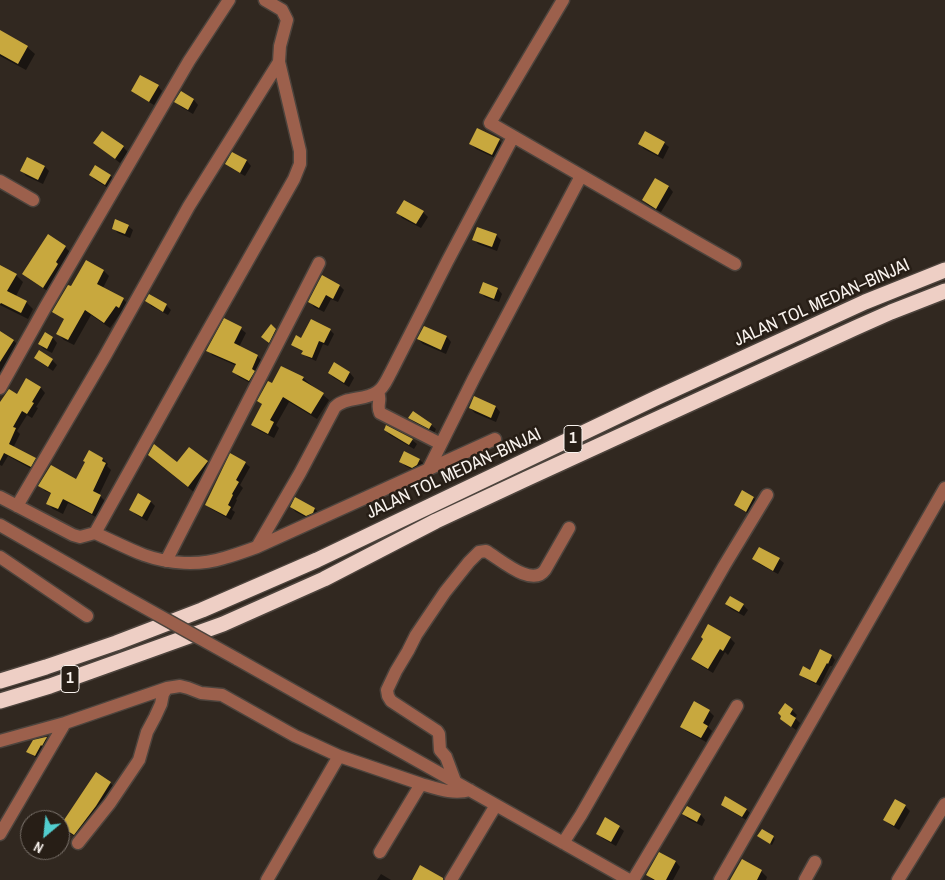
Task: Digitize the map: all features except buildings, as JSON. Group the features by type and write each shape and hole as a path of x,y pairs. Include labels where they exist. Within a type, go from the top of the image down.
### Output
{"highway":[{"name":"JALAN TOL MEDAN–BINJAI","path":"0,681 46,668 116,643 202,610 317,560 674,390 856,306 945,270"},
{"name":"JALAN TOL MEDAN–BINJAI","path":"0,701 50,686 223,624 324,579 436,521 526,479 855,328 945,291"}],"street":[{"path":"0,388 189,61 229,0"},
{"path":"95,533 294,179 300,164 300,151 280,62 280,46 287,20 286,15 282,10 265,0"},
{"path":"563,0 490,123 735,264"},
{"path":"17,506 106,356 189,206 280,62"},
{"path":"257,547 300,473 335,406 339,403 378,392 384,385 513,137"},
{"path":"429,468 581,176"},
{"path":"0,182 33,200"},
{"path":"166,561 319,264"},
{"path":"378,392 380,413 441,444"},
{"path":"0,497 80,537 95,533 145,555 166,561 206,562 223,559 257,547 495,439"},
{"path":"720,880 945,488"},
{"path":"563,843 767,495"},
{"path":"0,525 122,596 629,880"},
{"path":"454,781 446,757 440,750 439,734 437,731 391,702 387,690 393,676 416,635 450,585 474,555 481,551 486,551 526,575 537,576 545,570 568,528"},
{"path":"0,558 87,616"},
{"path":"0,741 65,723 167,688 180,686 201,693 222,695 295,736 338,756 454,793 470,790"},
{"path":"78,843 110,803 139,760 146,732 155,717 167,688"},
{"path":"633,880 737,706"},
{"path":"0,834 65,723"},
{"path":"267,880 338,756"},
{"path":"380,852 422,784"},
{"path":"452,880 496,804"},
{"path":"898,880 945,804"},
{"path":"805,880 815,862"}]}
